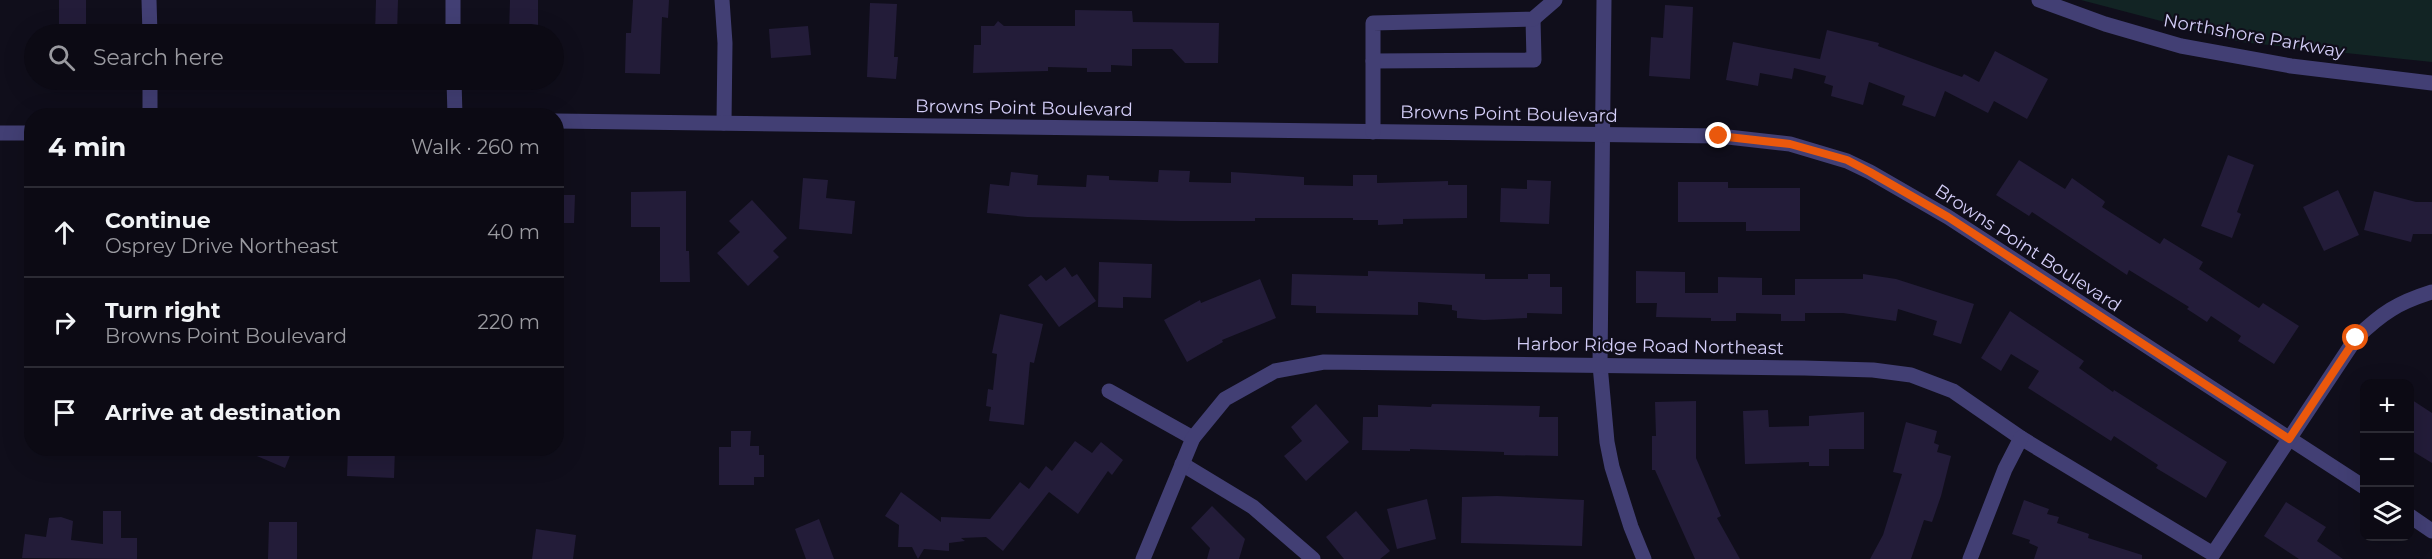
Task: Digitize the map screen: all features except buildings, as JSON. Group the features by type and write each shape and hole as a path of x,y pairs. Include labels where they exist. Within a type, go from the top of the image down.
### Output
{"street":[{"path":"149,0 150,24"},
{"path":"453,0 453,24"},
{"path":"722,0 725,44 724,123"},
{"path":"1373,132 1373,23 1533,19 1555,0"},
{"path":"1604,0 1600,366 1607,442 1612,467 1644,559"},
{"name":"Northshore Parkway","path":"2039,0 2105,24 2181,46 2291,66 2432,83"},
{"path":"1373,61 1534,60 1533,19"},
{"path":"150,90 150,108"},
{"path":"454,90 455,108"},
{"name":"Browns Point Boulevard","path":"564,121 1719,136 1790,144 1847,160 1948,217 2360,484"},
{"path":"0,133 24,133"},
{"path":"2215,557 2356,338 2377,318 2403,301 2432,292"},
{"name":"Harbor Ridge Road Northeast","path":"1143,559 1193,438 1225,399 1275,371 1324,362 1873,369 1911,375 1953,391 2021,438 2215,557"},
{"path":"1109,391 1193,438"},
{"path":"1970,559 2005,469 2021,438"},
{"path":"1182,464 1253,507 1313,559"},
{"path":"2414,519 2432,531"}],"shaded area":[{"path":"2081,0 2432,0 2432,62 2241,42"}],"route":[{"path":"1719,136 1790,144 1847,160 1870,172 1948,217 2289,439 2356,338"}]}
